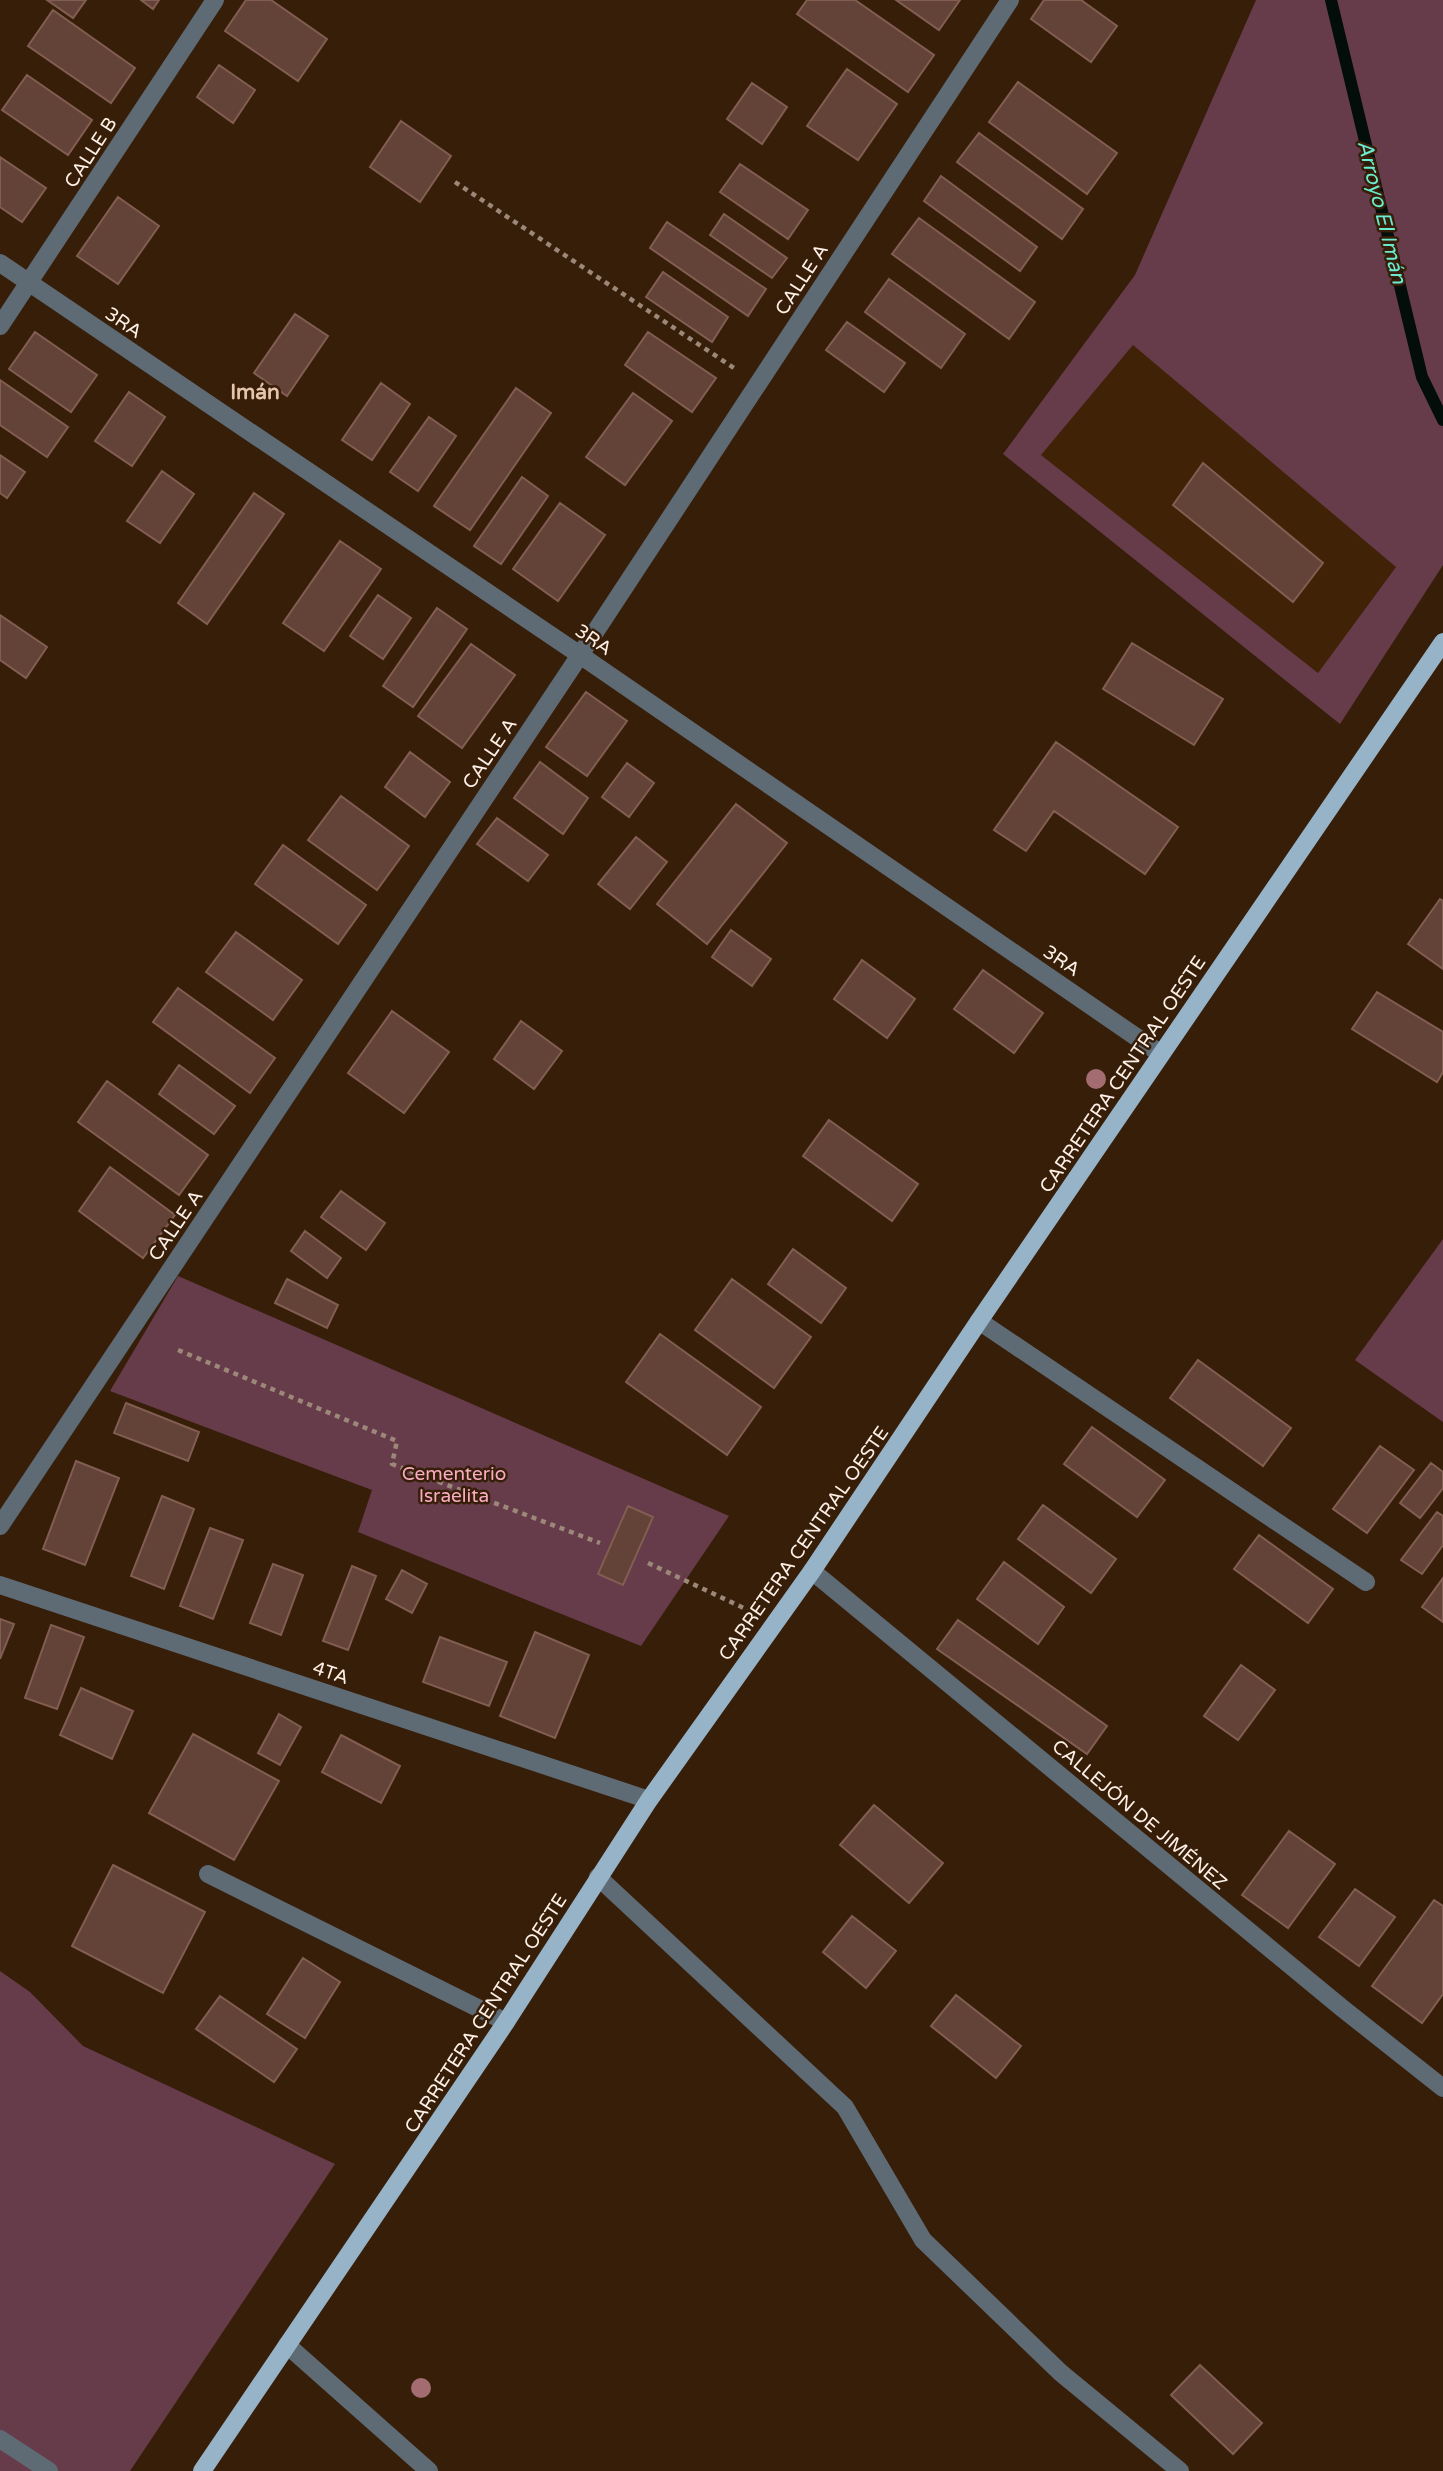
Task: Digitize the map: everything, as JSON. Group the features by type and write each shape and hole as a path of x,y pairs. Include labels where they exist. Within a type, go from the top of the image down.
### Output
{"main road":[{"name":"CARRETERA CENTRAL OESTE","path":"202,2471 506,2022 649,1800 812,1571 979,1321 1443,642"}],"street":[{"name":"CALLE B","path":"0,326 215,0"},
{"name":"CALLE A","path":"0,1526 580,655 1010,0"},
{"name":"3RA","path":"0,263 580,655 1161,1054"},
{"path":"979,1321 1366,1583"},
{"name":"CALLEJÓN DE JIMÉNEZ","path":"812,1571 1342,2008 1443,2088"},
{"name":"4TA","path":"0,1585 649,1800"},
{"path":"208,1874 506,2022"},
{"path":"598,1877 845,2107 923,2240 1061,2373 1180,2471"},
{"path":"287,2345 429,2471"},
{"path":"0,2439 49,2471"}],"path":[{"path":"456,182 758,383"},
{"path":"178,1350 397,1441 392,1464 600,1543"},
{"path":"648,1563 774,1622"}],"shaded area":[{"path":"1134,344 1396,567 1318,673 1041,455"}],"green space":[{"path":"1256,0 1443,0 1443,565 1340,724 1003,454 1135,275","holes":["1133,345 1396,567 1318,673 1041,455"]},
{"path":"1443,1239 1443,1422 1355,1360"},
{"name":"Cementerio Israelita","path":"178,1276 729,1516 641,1646 358,1532 372,1490 110,1391"},
{"path":"0,1971 30,1992 83,2046 335,2164 130,2471 0,2471"}],"building":[{"path":"47,0 86,0 73,18"},
{"path":"141,0 159,0 153,9"},
{"path":"246,0 271,0 327,39 298,81 225,31"},
{"path":"807,0 855,0 934,55 908,92 797,14"},
{"path":"896,0 960,0 939,30"},
{"path":"1044,0 1081,0 1117,26 1091,62 1031,19"},
{"path":"53,10 135,68 111,103 28,46"},
{"path":"219,65 255,90 233,123 197,97"},
{"path":"847,69 897,104 858,160 807,126"},
{"path":"27,75 92,120 68,155 2,110"},
{"path":"1018,82 1117,153 1087,194 989,122"},
{"path":"752,83 787,107 762,144 727,119"},
{"path":"401,121 451,156 420,202 370,167"},
{"path":"979,133 1083,209 1062,239 957,162"},
{"path":"0,157 46,188 22,222 0,207"},
{"path":"740,164 808,210 788,239 720,192"},
{"path":"941,176 1037,247 1020,271 924,201"},
{"path":"118,197 159,226 118,284 77,256"},
{"path":"724,214 787,258 772,278 710,235"},
{"path":"919,218 1035,302 1009,339 892,254"},
{"path":"667,222 766,289 748,316 650,248"},
{"path":"663,272 728,317 712,342 646,297"},
{"path":"889,279 965,334 941,368 865,312"},
{"path":"295,314 328,336 287,396 254,373"},
{"path":"847,322 905,363 884,392 826,350"},
{"path":"35,332 97,375 71,412 9,369"},
{"path":"648,332 716,378 692,412 625,365"},
{"path":"0,380 68,427 47,457 0,425"},
{"path":"381,383 410,404 372,460 342,440"},
{"path":"516,388 551,413 470,530 434,506"},
{"path":"129,392 165,417 132,466 95,441"},
{"path":"633,393 672,421 625,485 586,457"},
{"path":"429,417 456,436 418,491 390,472"},
{"path":"0,455 25,472 7,498 0,493"},
{"path":"1203,463 1323,563 1293,602 1173,505"},
{"path":"162,471 194,494 160,543 127,521"},
{"path":"522,477 548,496 501,564 474,546"},
{"path":"254,493 284,514 207,624 178,603"},
{"path":"560,503 605,535 558,601 513,569"},
{"path":"340,541 381,569 324,651 283,623"},
{"path":"378,595 411,618 383,659 350,636"},
{"path":"437,608 467,629 413,707 383,686"},
{"path":"0,615 47,647 26,678 0,660"},
{"path":"1132,643 1223,699 1194,745 1103,689"},
{"path":"471,644 515,675 462,748 418,716"},
{"path":"586,692 627,721 587,776 546,747"},
{"path":"1056,742 1178,827 1145,874 1054,811 1026,851 994,830"},
{"path":"410,752 450,782 425,817 385,787"},
{"path":"540,762 588,798 563,834 514,798"},
{"path":"627,763 654,783 629,817 602,797"},
{"path":"341,796 409,846 377,890 308,840"},
{"path":"736,804 787,843 707,944 657,904"},
{"path":"497,818 548,855 528,881 477,844"},
{"path":"636,837 667,862 630,909 598,884"},
{"path":"283,845 366,905 338,944 255,884"},
{"path":"1440,899 1443,901 1443,969 1408,944"},
{"path":"731,930 771,959 752,986 712,957"},
{"path":"236,932 302,980 273,1020 206,972"},
{"path":"862,960 915,999 887,1038 834,999"},
{"path":"983,970 1043,1013 1014,1053 954,1009"},
{"path":"178,988 275,1058 250,1093 153,1022"},
{"path":"1377,992 1443,1032 1443,1072 1437,1082 1352,1029"},
{"path":"392,1011 449,1052 404,1113 348,1073"},
{"path":"521,1021 562,1051 534,1089 494,1059"},
{"path":"179,1065 235,1106 214,1134 159,1094"},
{"path":"107,1081 208,1155 179,1195 78,1122"},
{"path":"829,1120 918,1184 892,1221 803,1156"},
{"path":"110,1167 175,1215 143,1258 79,1211"},
{"path":"341,1191 385,1223 366,1250 321,1217"},
{"path":"305,1231 341,1258 327,1278 291,1251"},
{"path":"793,1249 846,1288 821,1323 768,1284"},
{"path":"287,1279 338,1305 327,1328 275,1303"},
{"path":"732,1279 811,1337 774,1388 695,1330"},
{"path":"660,1334 761,1407 727,1455 626,1382"},
{"path":"1198,1360 1291,1428 1263,1466 1170,1398"},
{"path":"126,1403 199,1432 188,1461 114,1433"},
{"path":"1092,1427 1165,1480 1137,1517 1064,1464"},
{"path":"1380,1446 1414,1470 1367,1533 1333,1509"},
{"path":"76,1461 119,1478 85,1565 43,1549"},
{"path":"1431,1463 1443,1472 1443,1488 1420,1518 1400,1503"},
{"path":"162,1496 194,1509 164,1589 131,1576"},
{"path":"1043,1505 1116,1559 1091,1593 1018,1539"},
{"path":"628,1506 653,1517 623,1585 598,1574"},
{"path":"1437,1512 1443,1516 1443,1545 1422,1574 1401,1560"},
{"path":"210,1528 243,1540 213,1619 180,1606"},
{"path":"1259,1535 1333,1589 1308,1623 1234,1569"},
{"path":"1004,1562 1064,1607 1038,1644 977,1599"},
{"path":"273,1564 303,1575 281,1635 250,1623"},
{"path":"352,1566 376,1576 348,1650 323,1641"},
{"path":"402,1570 427,1584 412,1613 386,1599"},
{"path":"1443,1578 1443,1622 1422,1607"},
{"path":"0,1619 14,1624 0,1659"},
{"path":"958,1620 1107,1726 1087,1754 937,1649"},
{"path":"51,1625 84,1637 57,1709 25,1698"},
{"path":"535,1632 589,1655 555,1738 500,1716"},
{"path":"440,1637 507,1662 489,1706 423,1682"},
{"path":"1241,1665 1275,1690 1238,1740 1204,1716"},
{"path":"81,1688 133,1711 112,1759 60,1735"},
{"path":"279,1714 301,1727 280,1765 258,1753"},
{"path":"193,1734 279,1781 234,1860 149,1813"},
{"path":"341,1735 400,1766 381,1803 322,1772"},
{"path":"874,1805 943,1863 909,1903 840,1845"},
{"path":"1289,1831 1335,1864 1288,1928 1242,1895"},
{"path":"113,1865 205,1912 163,1993 72,1946"},
{"path":"1355,1889 1395,1917 1359,1966 1319,1937"},
{"path":"1434,1900 1443,1906 1443,1994 1422,2023 1372,1986"},
{"path":"852,1916 896,1951 866,1988 823,1952"},
{"path":"303,1958 340,1982 305,2038 267,2014"},
{"path":"956,1995 1021,2046 996,2078 931,2026"},
{"path":"220,1996 297,2049 274,2082 196,2029"},
{"path":"1200,2365 1262,2423 1233,2454 1171,2395"}],"waterway":[{"name":"Arroyo El Imán","path":"1331,0 1422,377 1443,420"}],"district":[{"name":"Imán","path":"255,392"}]}
